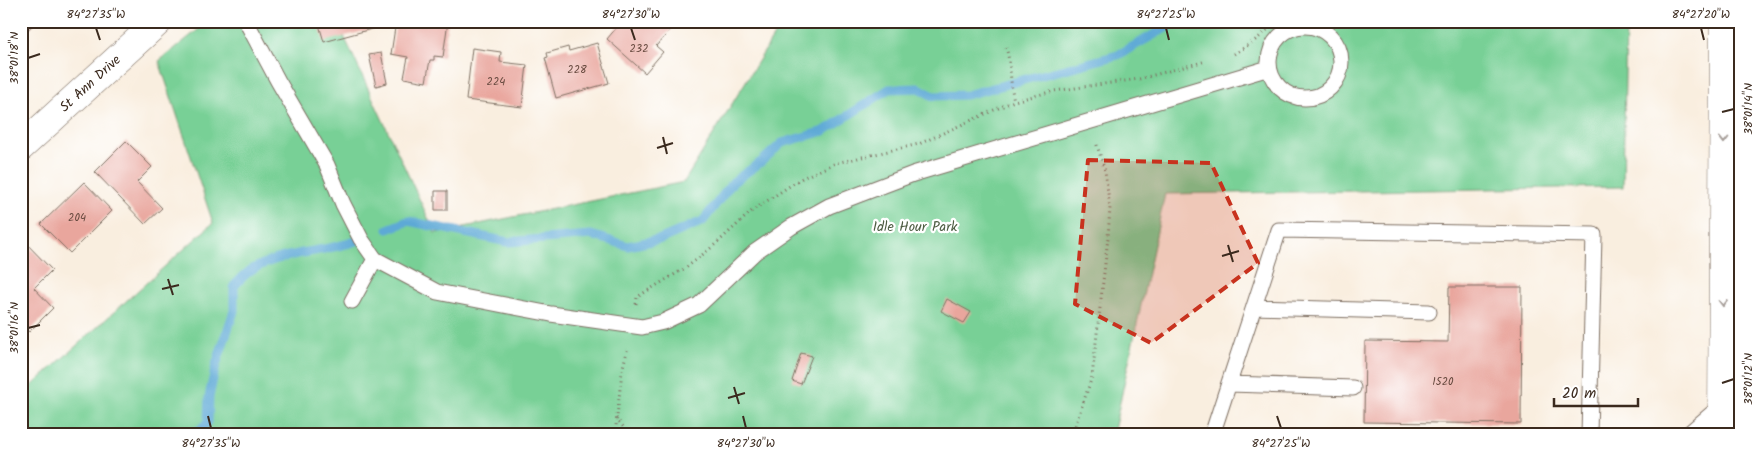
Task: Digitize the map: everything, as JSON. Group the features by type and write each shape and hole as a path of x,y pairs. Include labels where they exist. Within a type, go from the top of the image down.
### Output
{"main road":[{"name":"St Ann Drive","path":"21,148 159,21"},
{"path":"1722,435 1724,21"}],"lane":[{"path":"246,21 278,81 327,164 343,204 361,239 375,259 437,292 551,314 642,327 663,322 699,305 755,252 791,227 829,206 913,174 1269,68"},
{"path":"1306,26 1318,29 1328,35 1336,44 1340,55 1341,67 1338,78 1322,94 1311,98 1299,98 1288,94 1272,78 1269,68 1270,54 1274,43 1283,34 1294,28 1306,26"},
{"path":"1212,435 1279,230 1594,235 1589,435"},
{"path":"352,301 375,259"},
{"path":"1254,307 1429,312"},
{"path":"1229,384 1353,388"},
{"path":"1687,435 1722,405"}],"path":[{"path":"1006,47 1010,61 1014,101"},
{"path":"1072,435 1092,377 1110,208 1105,172 1094,135"},
{"path":"615,435 628,346"},
{"path":"616,418 630,435"}],"highlighted area":[{"path":"1088,160 1211,163 1258,263 1151,343 1075,304"}],"green space":[{"name":"Idle Hour Park","path":"209,21 337,21 435,233 684,182 783,21 1626,21 1623,187 1165,194 1113,435 21,435 26,391 213,223 159,61"}],"building":[{"path":"21,21 33,21 35,23 21,36"},
{"path":"318,21 373,21 375,28 324,42"},
{"path":"396,21 448,21 443,57 434,56 434,60 430,60 426,82 404,78 408,57 391,54"},
{"path":"622,21 675,21 677,23 656,46 663,52 645,73 607,39"},
{"path":"597,43 609,83 556,98 545,58 548,57 547,53 568,47 569,51"},
{"path":"472,48 501,52 500,62 527,65 522,107 466,100"},
{"path":"381,53 387,83 376,86 369,55"},
{"path":"126,141 152,167 137,182 162,208 145,224 95,172"},
{"path":"84,182 112,211 70,253 41,224"},
{"path":"435,191 447,191 447,210 435,210"},
{"path":"23,240 52,270 34,288 53,308 29,332 21,324 21,241"},
{"path":"1449,287 1522,287 1521,424 1364,422 1365,341 1448,342"},
{"path":"947,299 971,312 964,323 941,311"},
{"path":"801,353 812,356 801,384 792,381"}],"waterway":[{"path":"388,229 408,221 508,242 591,235 628,246 661,239 703,221 733,182 761,162 782,143 824,131 889,89 919,88 933,96 966,95 1118,55 1178,21"},
{"path":"194,435 208,422 209,397 216,365 234,311 234,286 251,270 277,259 356,241"}]}
